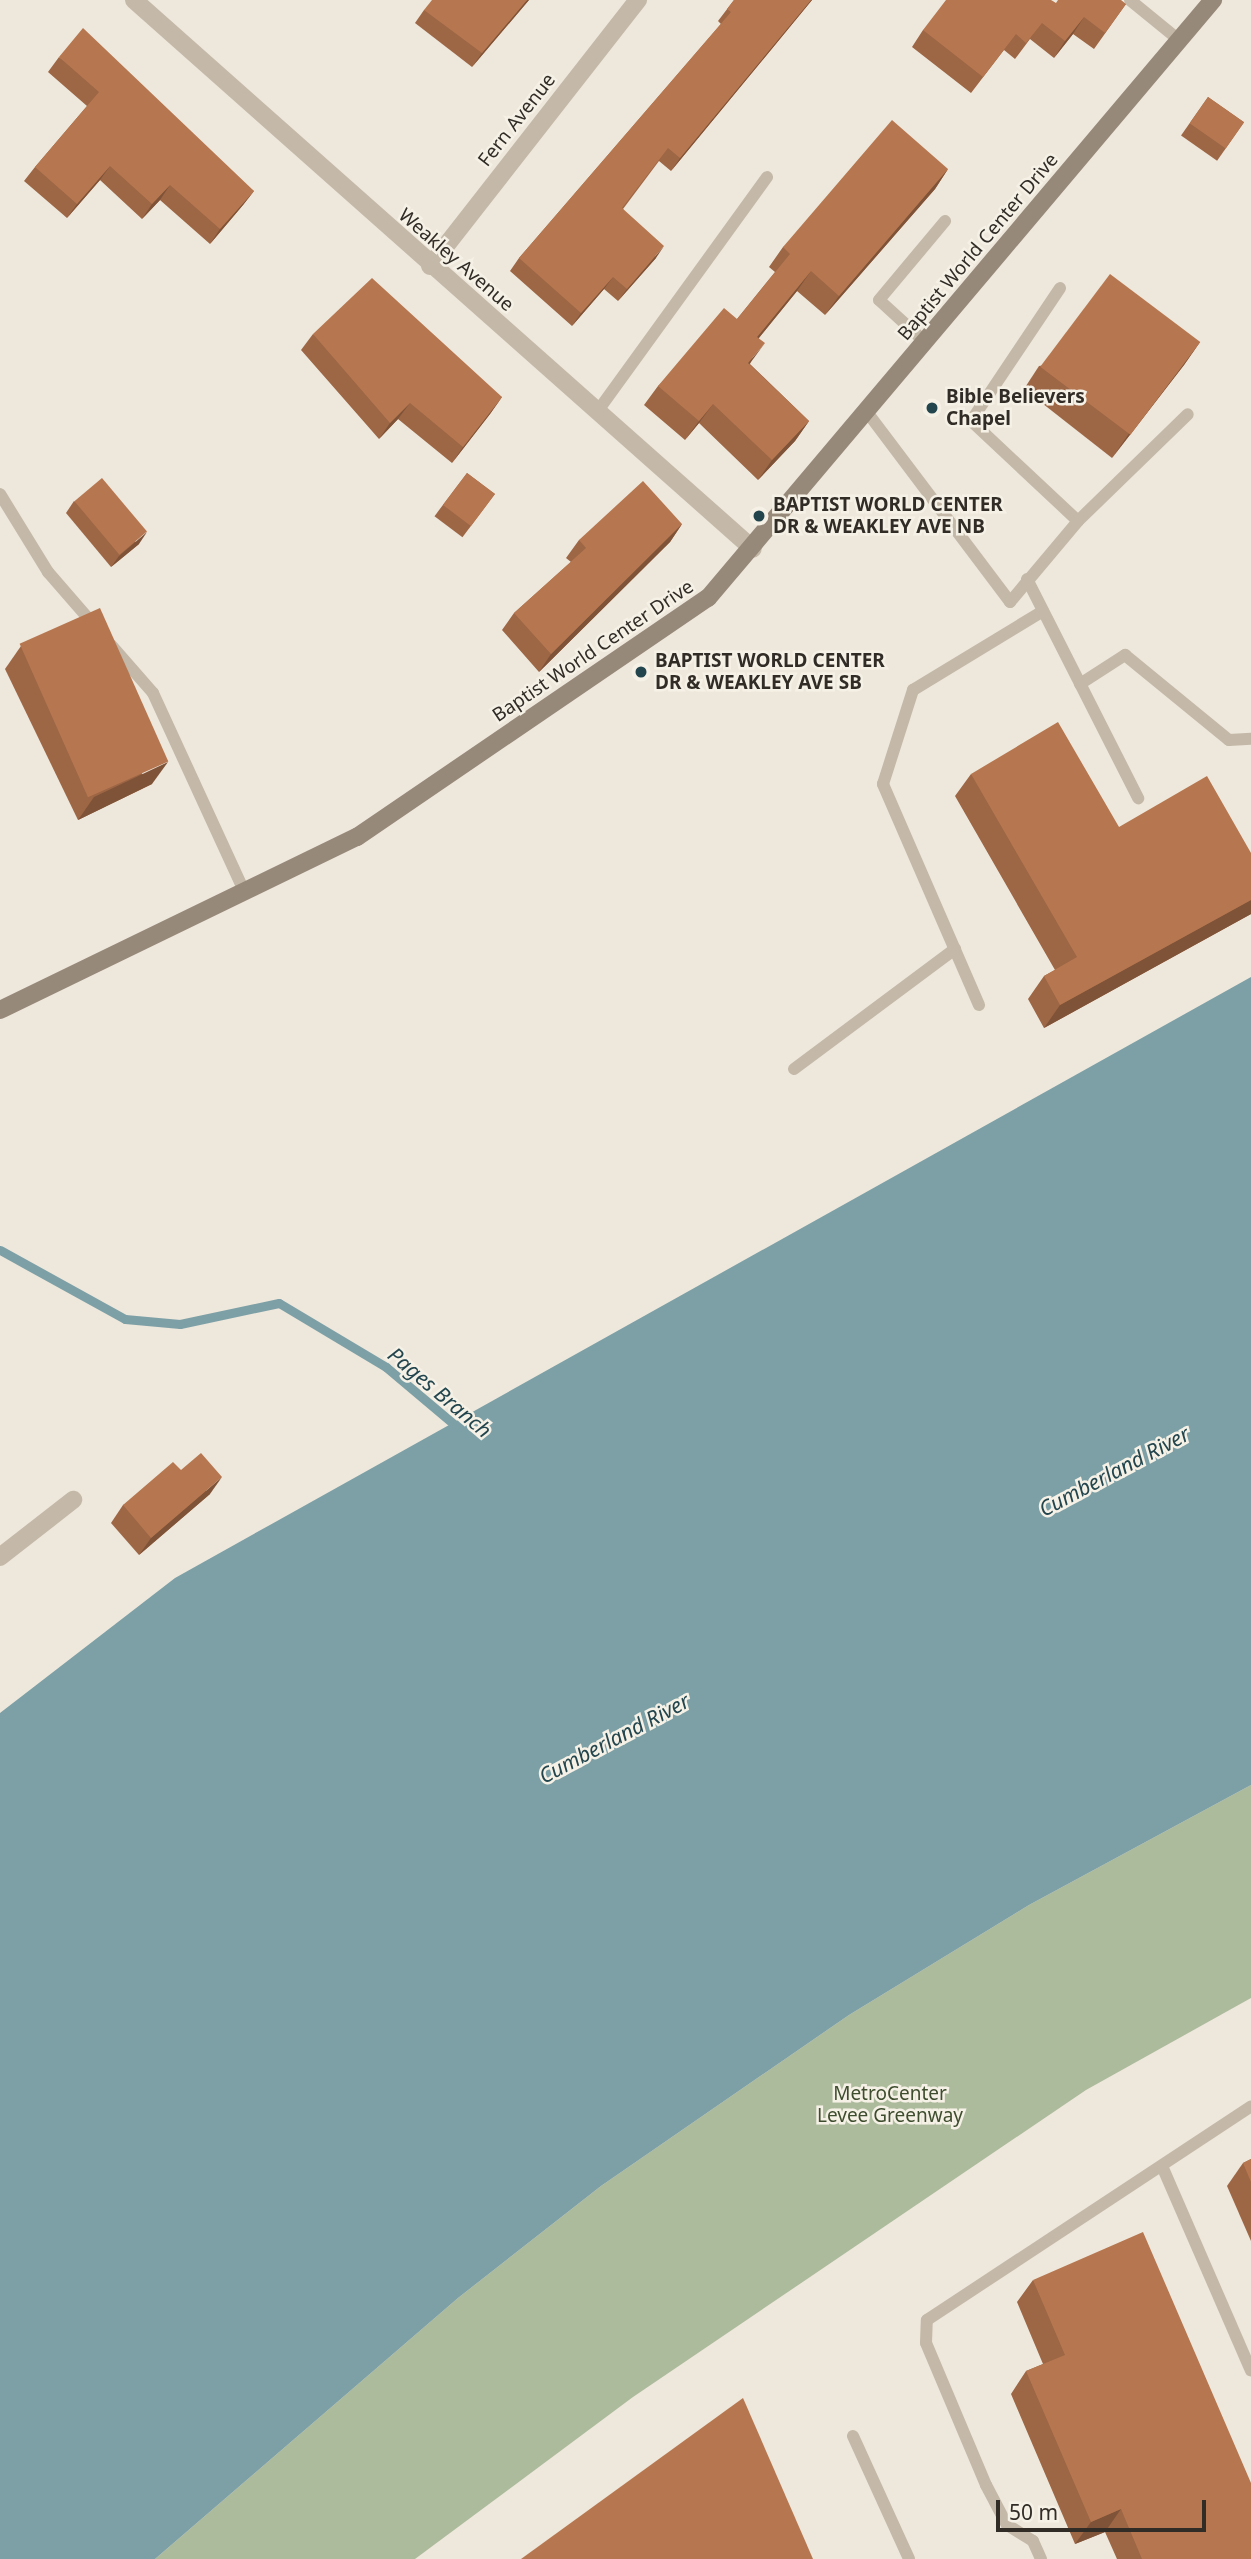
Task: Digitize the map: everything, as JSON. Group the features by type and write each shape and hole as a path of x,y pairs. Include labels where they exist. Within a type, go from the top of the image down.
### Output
{"street":[{"name":"Weakley Avenue","path":"134,0 430,266 752,549"},
{"name":"Fern Avenue","path":"430,266 638,0"},
{"name":"Baptist World Center Drive","path":"0,1010 357,837 708,598 1213,0"},
{"path":"0,1557 73,1500"}],"lane":[{"path":"1130,0 1179,40"},
{"path":"597,412 767,177"},
{"path":"925,342 879,300 945,221"},
{"path":"1060,288 971,421 1078,521"},
{"path":"867,411 1010,602 1078,521 1188,414"},
{"path":"0,494 48,572 153,693 243,890"},
{"path":"1027,579 1138,798"},
{"path":"979,1005 883,784 913,690 1043,611"},
{"path":"1080,684 1125,655 1228,740 1251,739"},
{"path":"794,1069 955,949"},
{"path":"1041,2559 1033,2541 1006,2525 986,2485 926,2343 927,2320 1251,2106"},
{"path":"1163,2166 1251,2371"},
{"path":"853,2436 909,2559"}],"green space":[{"name":"MetroCenter Levee Greenway","path":"1251,1785 1251,1998 1086,2090 633,2397 415,2559 155,2559 458,2298 601,2186 849,2015 1029,1905"}],"water":[{"name":"Cumberland River","path":"1251,977 1251,1785 1029,1905 849,2015 601,2186 458,2298 155,2559 0,2559 0,1713 175,1578"}],"building":[{"path":"432,0 527,0 482,53 424,10"},
{"path":"734,0 811,0 680,158 668,148 622,208 664,246 627,289 613,277 581,313 519,258 731,12 727,9"},
{"path":"946,0 1051,0 1056,3 1058,0 1121,0 1126,4 1105,33 1084,17 1065,41 1042,23 1026,43 1016,34 983,77 923,30"},
{"path":"83,28 254,191 220,229 170,185 152,204 110,166 77,204 35,167 99,92 59,57"},
{"path":"1208,97 1244,122 1226,148 1190,123"},
{"path":"892,120 948,169 839,296 811,271 757,337 765,343 748,363 809,421 772,460 713,404 699,421 658,386 724,308 737,319 790,254 783,247"},
{"path":"1110,274 1200,342 1130,435 1040,367"},
{"path":"372,278 502,397 463,447 410,403 390,423 313,334"},
{"path":"467,473 495,494 471,526 443,505"},
{"path":"102,478 147,532 119,555 74,501"},
{"path":"643,481 682,524 551,654 514,613 586,548 579,540"},
{"path":"100,608 168,761 88,797 20,644"},
{"path":"1058,722 1119,827 1207,776 1251,853 1251,900 1060,1005 1044,976 1077,957 971,774"},
{"path":"201,1453 222,1477 151,1538 123,1505 173,1462 181,1470"},
{"path":"1251,2159 1251,2182 1243,2163"},
{"path":"1143,2232 1251,2483 1251,2559 1142,2559 1121,2509 1091,2522 1026,2371 1065,2355 1033,2280"},
{"path":"743,2398 813,2559 521,2559"}],"waterway":[{"name":"Pages Branch","path":"0,1250 125,1319 180,1324 279,1303 386,1367 462,1431"}],"place":[{"name":"Bible Believers Chapel","path":"932,408"},
{"name":"BAPTIST WORLD CENTER DR & WEAKLEY AVE NB","path":"759,516"},
{"name":"BAPTIST WORLD CENTER DR & WEAKLEY AVE SB","path":"641,672"}]}
